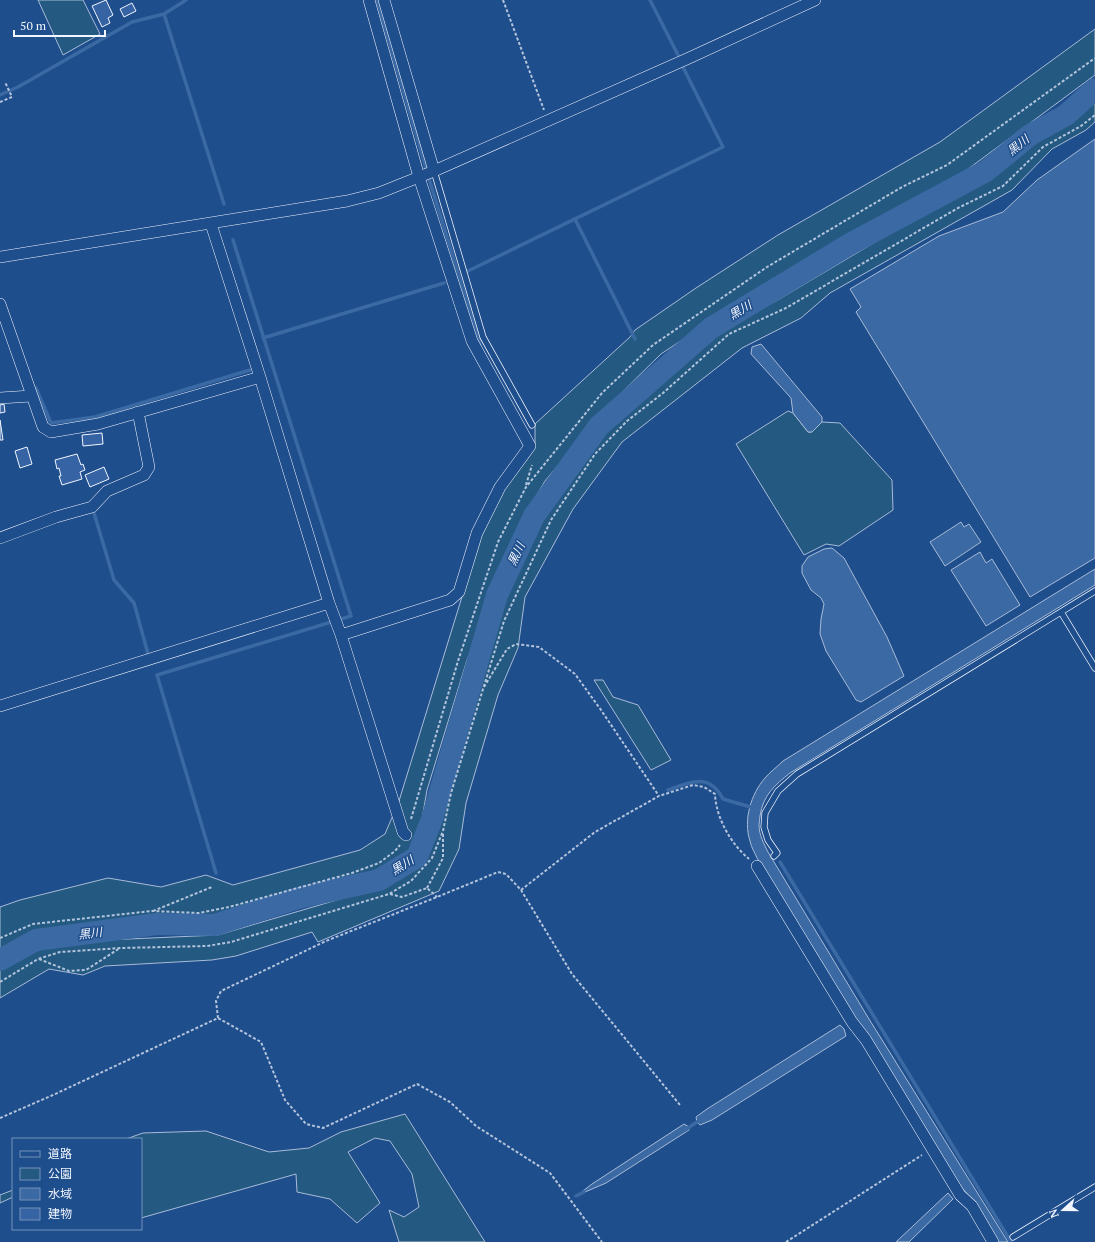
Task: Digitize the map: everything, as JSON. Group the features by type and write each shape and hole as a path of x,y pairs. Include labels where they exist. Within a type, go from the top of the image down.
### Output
{"street":[{"path":"341,636 450,600 459,592 477,533 500,487 530,446 472,341 419,177 369,0"},
{"path":"384,0 434,171"},
{"path":"0,257 347,201 379,193 434,171 815,0"},
{"path":"221,222 260,377 329,603 336,620 403,832 406,835"},
{"path":"0,304 43,427 51,432 98,424 260,377"},
{"path":"0,398 32,396"},
{"path":"0,538 56,517 92,507 107,491 144,475 149,467 138,412"},
{"path":"0,706 329,603"},
{"path":"757,866 852,1022 866,1040 932,1149 958,1190 972,1206 993,1242"}],"lane":[{"path":"434,171 483,337 532,425"},
{"path":"774,856 777,853 768,840 764,827 765,813 778,791 797,774 1095,591"},
{"path":"1061,612 1095,668"},
{"path":"1013,1237 1095,1187"}],"path":[{"path":"503,0 548,120"},
{"path":"0,938 33,924 152,911 198,913 229,908 352,872 379,862 396,851 406,835 458,661 498,542 526,487 602,393 653,345 761,272 902,187 947,165 1095,58"},
{"path":"0,102 12,97 5,82"},
{"path":"0,982 38,958 60,952 121,948 208,946 231,942 389,894 411,881 432,858 443,831 451,793 504,621 551,520 595,454 626,421 663,393 728,334 786,308 958,208 1003,186 1043,147 1081,126 1095,115"},
{"path":"482,691 507,649 516,644 538,647 575,674 659,796"},
{"path":"521,890 595,832 659,796 693,785 704,787 715,794 716,804 728,835 740,852 757,866"},
{"path":"389,894 402,897 427,888 443,858 443,831"},
{"path":"218,1018 216,1001 221,991 326,940 498,872 506,874 521,890 572,974 680,1105"},
{"path":"152,911 212,887"},
{"path":"427,888 438,897"},
{"path":"38,958 69,971 86,970 121,948"},
{"path":"0,1118 218,1018"},
{"path":"218,1018 261,1042 285,1100 306,1124 323,1128 417,1084 450,1102 476,1126 550,1173 602,1242"},
{"path":"786,1242 932,1149"}],"green space":[{"path":"38,0 83,0 100,34 63,55"},
{"path":"1095,29 1095,75 964,172 769,282 661,354 604,410 545,481 521,522 467,660 427,790 419,836 404,858 381,872 214,921 152,921 34,933 0,949 0,907 20,900 108,878 161,887 206,875 233,885 360,850 385,834 399,801 461,600 479,536 503,489 535,446 535,424 630,337 635,330 696,288 778,235 940,142"},
{"path":"1095,101 1095,122 1086,130 1052,149 1012,190 830,293 801,318 742,348 622,442 573,509 525,597 518,648 498,695 466,803 459,849 439,891 318,942 312,932 236,956 212,960 105,966 83,975 49,969 0,998 0,970 27,954 62,942 218,935 391,884 418,863 432,837 440,804 495,621 542,516 588,449 618,415 722,326 776,301 956,194 997,175 1038,137 1067,125"},
{"path":"788,411 793,413 808,432 812,432 822,422 840,423 892,480 893,510 839,546 826,544 804,555 736,444"},
{"path":"594,680 603,680 613,697 638,705 671,760 651,770"},
{"path":"405,1114 485,1242 399,1242 389,1210 404,1217 419,1207 412,1174 390,1141 375,1138 348,1152 380,1203 357,1223 330,1199 297,1192 296,1174 142,1218 142,1138 129,1138 143,1133 206,1131 269,1152 309,1148 341,1132"},
{"path":"12,1190 12,1197 0,1203 0,1195"}],"water":[{"path":"1095,139 1095,558 1030,597 856,312 861,307 850,289 939,236 1003,212 1037,180"},
{"path":"761,344 822,417 822,422 812,432 808,432 793,413 791,398 751,354 752,347"},
{"path":"961,522 964,527 969,524 981,542 945,566 930,542"},
{"path":"832,548 844,558 887,637 904,676 861,702 856,700 826,651 820,634 824,604 821,598 811,590 802,573 802,566 808,557 824,549"},
{"path":"980,552 986,563 992,559 1020,605 986,626 951,570"},
{"path":"1095,569 1095,585 790,773 770,791 764,802 760,816 760,832 768,852 869,1019 1008,1242 998,1242 976,1204 961,1187 860,1027 757,858 751,845 748,833 748,816 752,799 760,784 783,761"},
{"path":"840,1025 844,1029 846,1036 712,1120 700,1125 697,1122 696,1117 707,1109"},
{"path":"684,1124 689,1127 689,1130 606,1183 578,1195 592,1184"},
{"path":"948,1193 953,1199 909,1242 896,1242"}],"building":[{"path":"106,0 113,15 108,18 110,23 102,27 92,6"},
{"path":"132,3 136,11 124,17 120,9"},
{"path":"4,404 5,412 0,413 0,405"},
{"path":"0,420 3,440 0,440"},
{"path":"102,433 103,444 83,446 82,435"},
{"path":"27,447 32,464 20,468 15,451"},
{"path":"77,454 81,465 83,464 85,470 80,472 82,479 62,485 59,476 61,476 59,468 57,469 55,460"},
{"path":"104,467 109,479 90,487 85,475"}],"waterway":[{"path":"186,0 164,14 224,204"},
{"path":"377,0 430,182 480,344"},
{"path":"650,0 678,55"},
{"path":"0,95 18,87 132,22 164,14"},
{"path":"468,271 723,147 683,67"},
{"name":"黒川","path":"0,960 36,940 157,924 215,925 298,898 379,880 417,857 432,819 497,595 534,516 599,426 711,328 850,244 986,171 1030,135 1066,115 1095,89"},
{"path":"575,219 635,339"},
{"path":"216,873 157,675 351,616 233,240"},
{"path":"263,338 444,283"},
{"path":"36,388 51,423 95,417 250,370"},
{"path":"94,513 114,580 134,603 148,654"},
{"path":"668,790 691,782 705,782 712,785 723,799 754,808"},
{"path":"780,862 1011,1242"},
{"path":"685,1130 700,1120"},
{"path":"576,1196 584,1192"}]}
